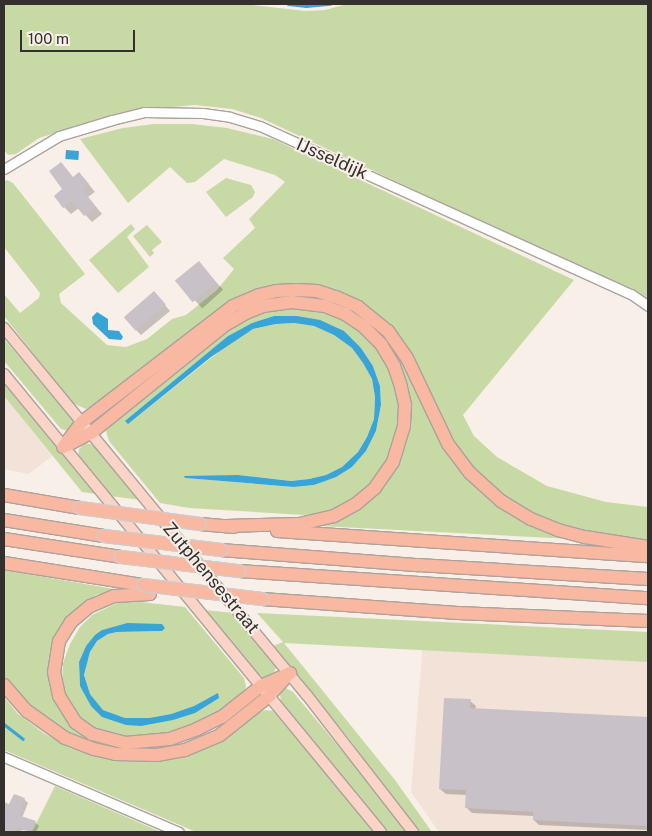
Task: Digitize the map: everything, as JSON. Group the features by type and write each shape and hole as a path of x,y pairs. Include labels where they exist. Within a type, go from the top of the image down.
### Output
{"highway":[{"path":"63,447 82,422 234,306 259,295 276,291 317,291 358,307 388,331 407,358 448,444 470,473 501,501 531,519 553,528 585,537 648,547"},
{"path":"63,447 91,433 225,325 246,313 273,304 303,302 325,306 356,320 373,335 387,353 404,395 405,416 402,435 388,471 375,488 356,504 334,516 298,524 226,526"},
{"path":"4,495 80,508 200,524 368,538 648,556"},
{"path":"4,520 104,536 221,550 418,565 648,579"},
{"path":"4,539 121,558 239,572 648,598"},
{"path":"4,563 147,589 458,612 648,621"},
{"path":"147,589 99,601 76,616 62,635 54,657 54,680 62,704 75,722 92,734 114,742 135,743 170,739 197,730 222,717 261,686 290,673"},
{"path":"4,685 27,712 65,738 94,749 137,755 171,754 203,743 232,726 269,696 290,673"}],"main road":[{"name":"Zutphensestraat","path":"4,328 290,673 413,832"},
{"name":"Zutphensestraat","path":"4,374 381,832"}],"street":[{"name":"IJsseldijk","path":"4,168 59,136 136,114 172,112 230,117 260,126 631,294 648,306"},
{"path":"4,757 180,832"}],"shaded area":[{"path":"4,396 52,456 29,474 4,469"},
{"path":"423,642 648,653 648,832 439,832 411,792"}],"green space":[{"path":"4,4 244,4 306,11 325,10 347,4 648,4 648,300 261,118 232,109 195,105 128,111 39,138 16,154 8,155 4,150"},
{"path":"154,124 192,124 227,128 273,139 574,280 463,415 474,436 497,457 547,486 606,502 648,507 648,543 320,526 319,514 303,515 189,508 160,503 109,441 106,431 113,419 103,400 86,409 72,403 4,316 4,294 20,313 39,298 40,293 4,247 4,182 7,180 13,183 85,274 59,294 61,303 107,345 126,347 147,339 172,319 186,315 217,290 234,269 223,258 255,228 249,219 285,182 275,175 224,159 195,182 187,183 170,167 128,203 80,139 123,128","holes":["274,316 297,316 361,348 373,366 380,386 381,405 376,431 366,451 352,467 314,485 294,487 185,478 238,475 291,481 309,479 326,475 342,467 358,452 367,437 374,419 375,397 372,379 352,348 334,335 314,326 294,323 276,324 253,329 231,342 128,424 228,336 252,323"]},
{"path":"226,178 251,185 255,192 253,197 226,217 206,192"},
{"path":"131,224 135,229 127,237 149,267 118,293 89,260"},
{"path":"147,225 162,242 152,250 154,253 150,257 133,236"},
{"path":"4,339 72,418 74,423 68,431 61,429 4,361"},
{"path":"4,382 96,494 82,492 4,396"},
{"path":"85,443 95,445 141,500 110,496 78,457 79,449"},
{"path":"4,570 120,590 96,595 66,618 56,634 49,663 53,695 102,742 101,748 65,734 14,693 4,679"},
{"path":"123,600 185,607 244,678 246,686 244,695 209,717 180,729 157,735 134,737 113,735 88,725 66,703 62,682 63,663 70,644 80,627 92,615","holes":["127,623 162,631 117,632 108,634 97,641 90,652 84,675 90,694 103,710 125,718 102,717 80,686 79,662 86,646 102,630","213,695 173,720 126,718 149,718 171,714 194,706"]},
{"path":"204,610 234,613 275,663 276,668 272,675 264,678 258,675"},
{"path":"257,613 648,632 648,662 284,643 395,780 432,832 416,832 351,741 273,646 283,642"},
{"path":"286,688 293,692 344,753 373,783 410,832 388,832 281,703 280,693"},
{"path":"4,697 18,714 45,734 70,748 94,756 126,762 153,762 179,757 223,739 259,712 273,711 376,832 196,832 4,750"},
{"path":"55,786 161,832 32,832"}],"water":[{"path":"66,150 79,151 78,160 65,159"},
{"path":"97,312 108,319 108,330 119,331 123,337 121,340 109,339 93,324 92,317"},
{"path":"274,316 297,316 320,320 344,331 361,348 373,366 380,386 381,405 376,431 366,451 352,467 336,477 314,485 294,487 185,478 184,476 238,475 291,481 309,479 326,475 342,467 358,452 367,437 374,419 375,397 372,379 363,363 352,348 334,335 314,326 294,323 276,324 253,329 211,357 128,424 125,421 228,336 252,323"},
{"path":"127,623 162,624 165,628 162,631 117,632 108,634 97,641 90,652 84,675 90,694 103,710 125,718 149,718 171,714 194,706 218,693 219,698 195,713 173,720 141,726 126,725 102,717 91,706 80,686 79,662 86,646 95,635 102,630"}],"building":[{"path":"61,162 73,177 79,172 89,184 82,189 96,207 84,216 72,201 63,208 54,196 62,189 49,171"},
{"path":"199,261 217,283 193,302 175,281"},
{"path":"154,291 166,305 136,331 124,317"},
{"path":"444,698 471,699 470,708 648,717 648,826 533,820 533,812 465,808 466,790 439,789"},
{"path":"14,794 25,798 18,815 36,821 30,832 18,827 15,832 4,830 4,802 9,804"}],"waterway":[{"path":"288,4 306,6 330,4"},
{"path":"4,724 23,739"}]}
